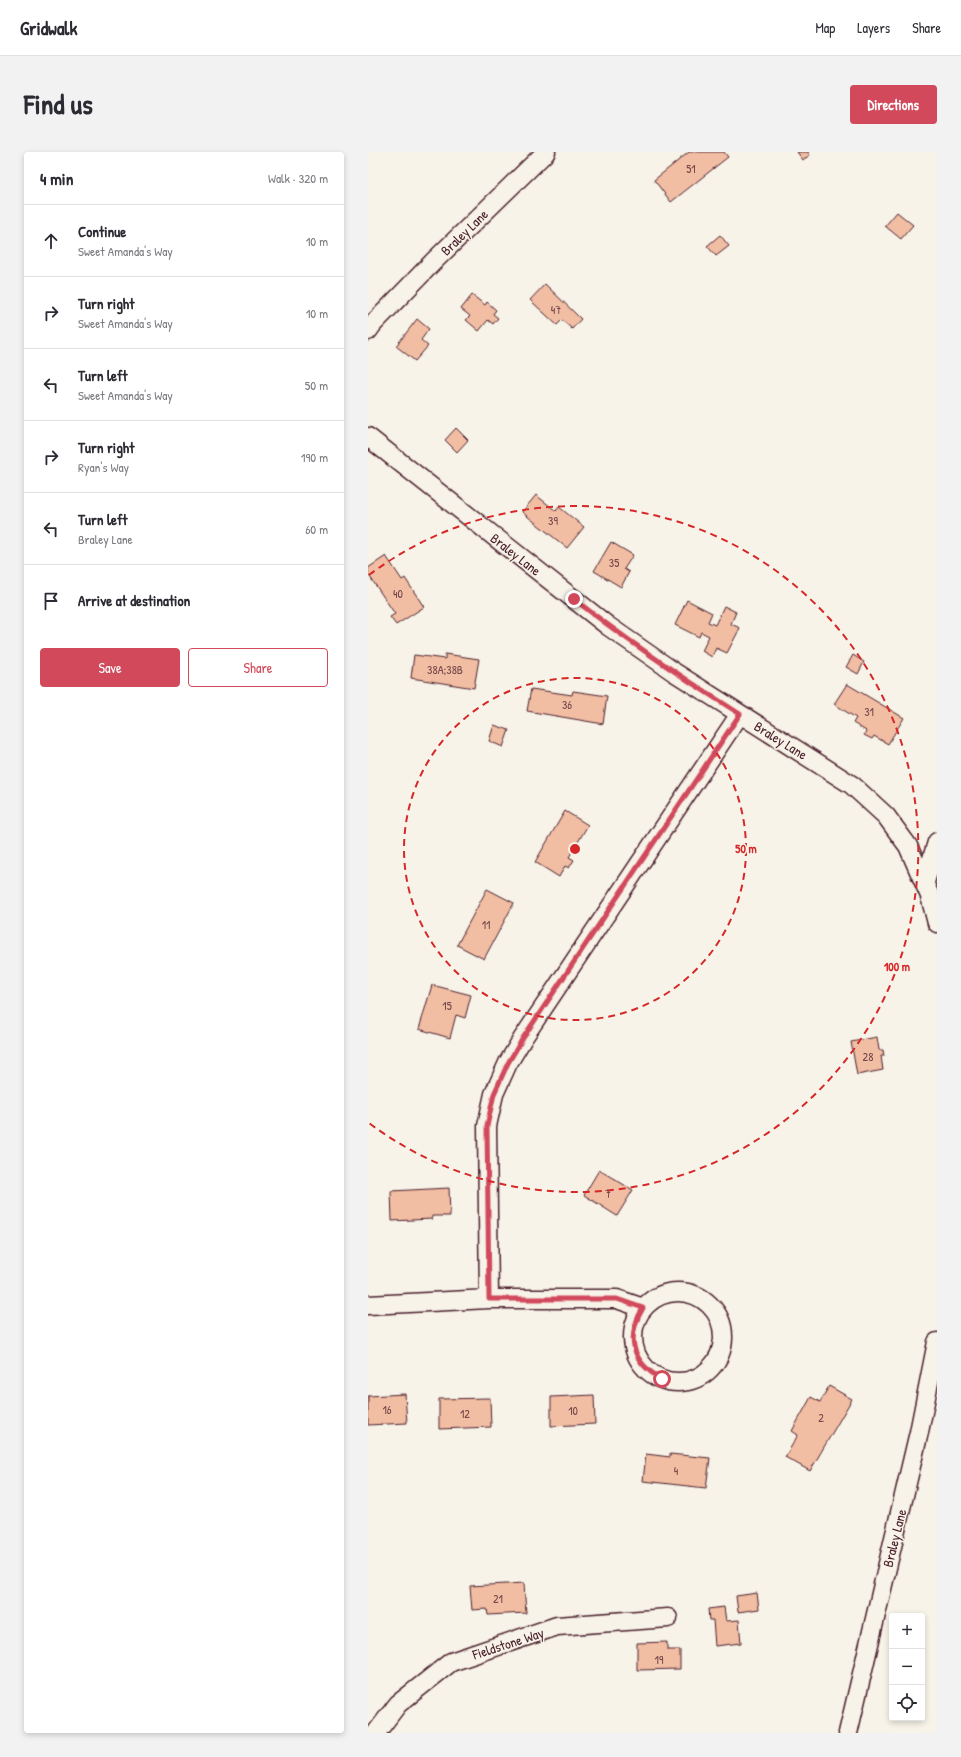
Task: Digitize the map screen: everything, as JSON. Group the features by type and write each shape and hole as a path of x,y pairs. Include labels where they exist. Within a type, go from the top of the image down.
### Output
{"street":[{"name":"Braley Lane","path":"368,331 433,262 546,152"},
{"name":"Braley Lane","path":"368,436 608,626 674,672 852,785 886,816 908,846 931,890 937,923"},
{"path":"489,1299 487,1126 494,1094 508,1063 523,1038 740,714"},
{"path":"931,890 937,842"},
{"path":"669,1292 684,1292 699,1296 711,1306 720,1319 723,1334 722,1349 715,1363 704,1374 691,1380 677,1382 662,1379 650,1372 640,1362 634,1349 633,1335 636,1320 643,1308 655,1298 669,1292"},
{"path":"368,1304 489,1299 617,1299 643,1308"},
{"name":"Braley Lane","path":"848,1733 919,1432 937,1342"},
{"name":"Fieldstone Way","path":"376,1733 398,1704 451,1662 557,1626 668,1618"}],"building":[{"path":"689,152 724,152 728,157 671,202 654,180"},
{"path":"797,152 808,152 810,155 803,160"},
{"path":"897,212 913,225 901,239 885,226"},
{"path":"720,235 729,246 716,256 707,246"},
{"path":"545,284 581,319 572,329 562,320 557,325 530,300"},
{"path":"472,295 485,305 487,302 496,310 493,314 498,318 493,324 488,320 479,331 466,320 470,316 461,309"},
{"path":"417,319 429,329 421,340 428,346 415,361 396,346"},
{"path":"456,428 468,440 457,452 445,440"},
{"path":"536,495 556,511 559,507 584,527 567,548 522,512"},
{"path":"611,542 633,555 624,569 629,572 621,587 594,571"},
{"path":"386,556 402,580 405,578 424,607 396,625 390,617 395,614 368,574 368,568"},
{"path":"687,600 712,613 708,622 715,625 724,606 736,612 731,624 740,628 727,653 716,648 712,657 702,651 709,636 701,632 699,637 675,625"},
{"path":"445,654 479,659 474,688 411,678 414,655 445,659"},
{"path":"853,655 864,662 858,674 846,667"},
{"path":"847,684 904,718 888,744 874,736 872,739 864,735 866,731 853,723 856,718 834,704"},
{"path":"531,689 572,695 573,691 607,696 603,724 527,711"},
{"path":"494,725 509,730 503,747 489,741"},
{"path":"565,811 588,825 569,857 574,860 569,868 565,866 559,877 535,862"},
{"path":"487,889 514,903 484,959 457,945"},
{"path":"432,985 471,995 465,1018 456,1015 450,1038 419,1029"},
{"path":"877,1037 879,1050 883,1050 884,1056 881,1056 883,1070 857,1075 851,1042"},
{"path":"599,1170 633,1190 617,1216 584,1195"},
{"path":"449,1188 450,1216 432,1216 432,1219 392,1221 391,1191"},
{"path":"829,1386 852,1399 810,1471 785,1457 798,1435 792,1431 811,1397 820,1402"},
{"path":"405,1394 407,1423 368,1425 368,1396"},
{"path":"594,1395 595,1424 551,1426 551,1397"},
{"path":"490,1398 491,1427 439,1429 439,1399"},
{"path":"646,1454 670,1457 670,1454 710,1458 706,1488 643,1481"},
{"path":"524,1583 526,1613 488,1615 487,1609 472,1610 470,1586"},
{"path":"757,1593 759,1609 738,1612 736,1596"},
{"path":"724,1607 726,1621 739,1620 741,1643 715,1646 713,1620 709,1620 708,1609"},
{"path":"667,1642 667,1650 680,1650 680,1669 637,1670 637,1643"}],"route":[{"path":"574,599 608,626 674,672 740,714 523,1038 508,1063 494,1094 487,1126 486,1157 489,1299 617,1299 643,1308 636,1320 633,1335 634,1349 640,1362 650,1372 662,1379"}]}
